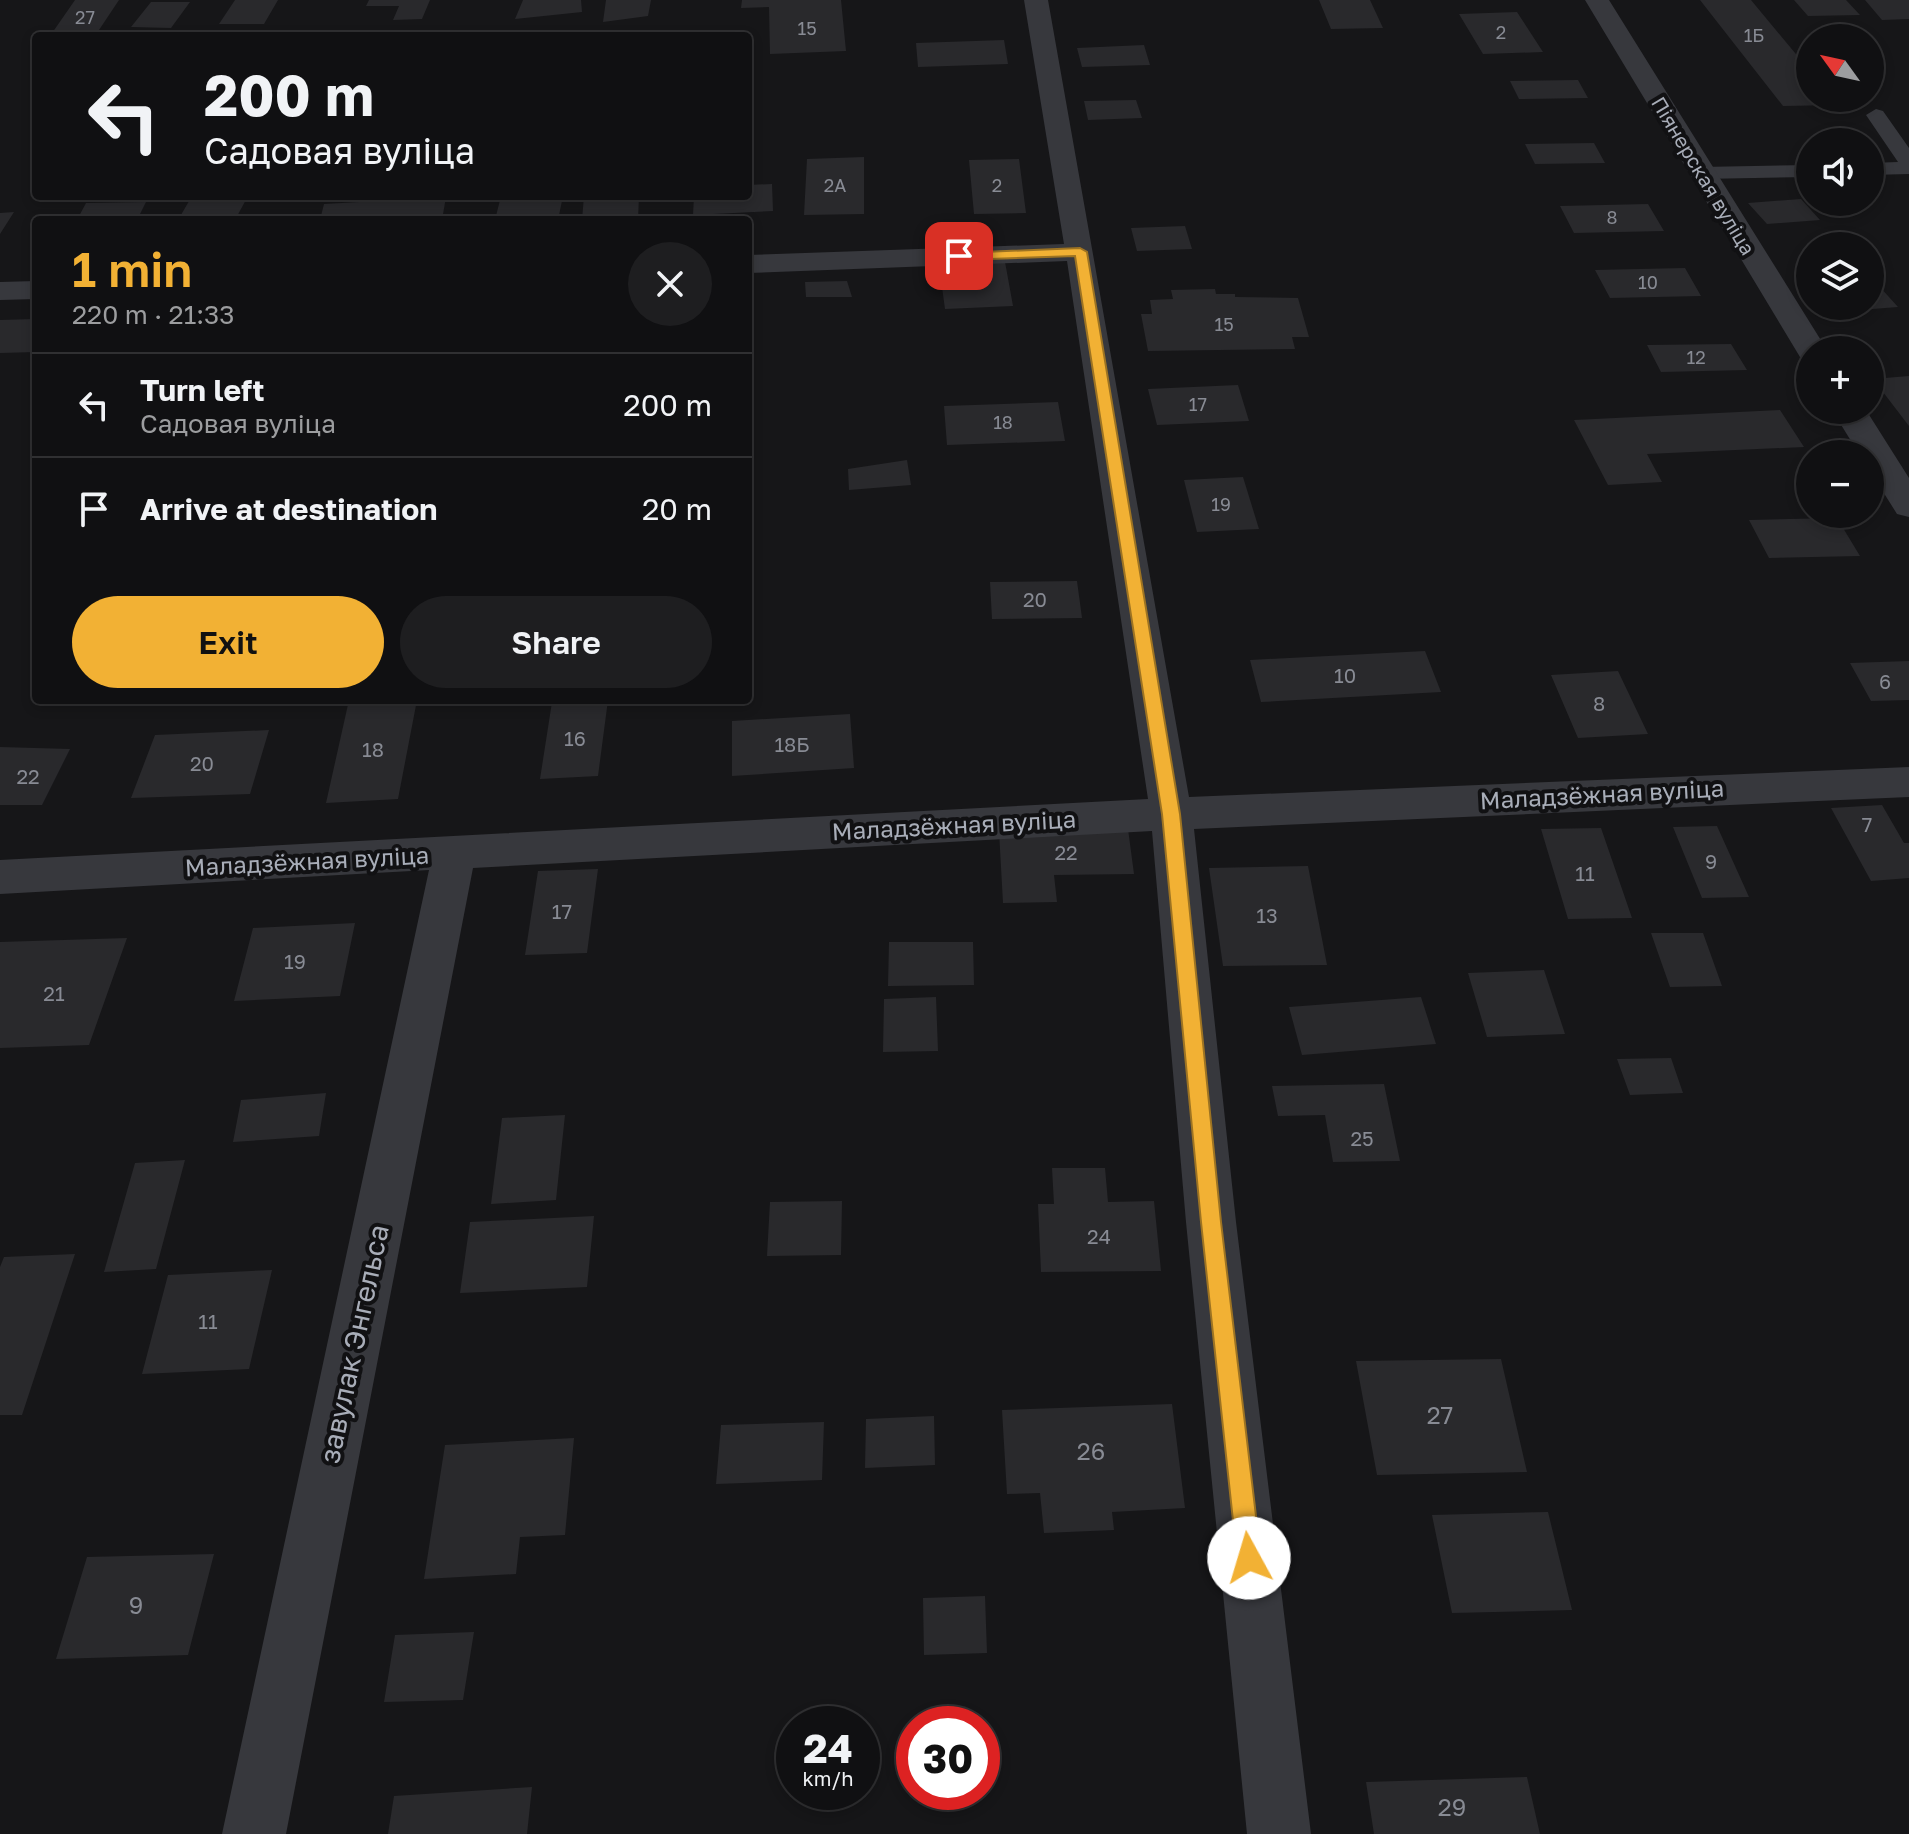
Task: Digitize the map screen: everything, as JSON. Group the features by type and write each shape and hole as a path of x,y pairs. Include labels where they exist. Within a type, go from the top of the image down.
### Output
{"street":[{"path":"1036,0 1171,814 1213,1237 1279,1834"},
{"name":"Піянерская вуліца","path":"1597,0 1802,336"},
{"path":"752,264 1080,252"},
{"path":"0,291 32,290"},
{"path":"1858,424 1909,506"},
{"name":"Маладзёжная вуліца","path":"0,877 1171,814 1909,782"},
{"name":"завулак Энгельса","path":"254,1834 454,854"}],"lane":[{"path":"1876,115 1909,166 1884,168"},
{"path":"1701,173 1796,171"}],"building":[{"path":"75,0 119,0 98,32 53,32"},
{"path":"235,0 278,0 264,24 219,24"},
{"path":"369,0 430,0 422,19 393,20 399,6 366,6"},
{"path":"523,0 581,0 582,12 515,19"},
{"path":"606,0 651,0 648,16 603,22"},
{"path":"742,0 841,0 846,51 770,54 769,7 741,8"},
{"path":"1319,0 1370,0 1383,28 1331,29"},
{"path":"1700,0 1751,0 1796,54 1796,106 1783,106"},
{"path":"1794,0 1846,0 1860,15 1808,16"},
{"path":"1865,0 1909,0 1909,19 1882,20"},
{"path":"151,2 190,2 171,28 131,27"},
{"path":"1517,12 1543,52 1483,54 1459,14"},
{"path":"1004,40 1008,64 918,67 916,43"},
{"path":"1144,45 1150,65 1082,67 1077,48"},
{"path":"1578,80 1588,98 1519,99 1510,81"},
{"path":"1136,100 1142,118 1088,120 1084,101"},
{"path":"1594,143 1605,163 1535,164 1525,144"},
{"path":"864,157 864,214 804,215 807,159"},
{"path":"1019,159 1026,213 974,214 969,160"},
{"path":"772,184 773,211 693,215 694,200 752,200 752,185"},
{"path":"1796,199 1796,216 1816,216 1820,220 1767,224 1748,203"},
{"path":"190,200 246,200 237,216 180,216"},
{"path":"445,200 443,216 321,216 324,204"},
{"path":"500,200 562,200 559,216 496,216"},
{"path":"584,200 639,200 638,216 582,216"},
{"path":"146,202 139,216 79,216 86,203"},
{"path":"1648,204 1664,231 1574,233 1560,206"},
{"path":"14,212 0,234 0,213"},
{"path":"1185,226 1192,249 1137,251 1131,228"},
{"path":"1005,262 1013,306 945,309 939,265"},
{"path":"1685,268 1701,296 1610,298 1595,270"},
{"path":"847,281 852,297 806,297 805,282"},
{"path":"1215,289 1216,294 1235,294 1235,297 1298,298 1309,337 1292,337 1295,349 1148,351 1141,314 1152,314 1150,300 1173,299 1171,290"},
{"path":"1884,292 1898,307 1884,308"},
{"path":"32,319 32,352 0,353 0,320"},
{"path":"1731,344 1747,370 1661,372 1647,345"},
{"path":"1909,376 1909,426 1884,393 1884,378"},
{"path":"1238,385 1249,421 1157,425 1148,389"},
{"path":"1058,402 1065,441 947,445 944,406"},
{"path":"1780,410 1799,440 1796,440 1796,447 1647,454 1662,482 1608,485 1574,420"},
{"path":"907,460 911,485 849,490 848,469"},
{"path":"1243,477 1259,529 1197,532 1184,480"},
{"path":"1796,519 1796,528 1843,528 1860,556 1769,558 1749,520"},
{"path":"1077,581 1082,618 992,619 990,582"},
{"path":"1425,651 1441,692 1261,702 1250,660"},
{"path":"1909,661 1909,700 1871,701 1850,663"},
{"path":"1618,671 1648,734 1578,738 1551,675"},
{"path":"348,704 416,704 398,799 326,803"},
{"path":"552,704 607,704 598,776 540,779"},
{"path":"850,714 854,768 732,776 732,721"},
{"path":"269,730 250,794 131,798 155,735"},
{"path":"0,747 70,749 42,805 0,805"},
{"path":"1882,805 1904,843 1909,843 1909,878 1871,881 1831,808"},
{"path":"1717,826 1749,897 1702,898 1673,827"},
{"path":"1601,828 1632,918 1568,919 1541,829"},
{"path":"1128,829 1134,874 1054,875 1057,902 1003,903 999,831"},
{"path":"1308,866 1327,965 1223,966 1209,868"},
{"path":"598,869 587,953 525,955 538,871"},
{"path":"355,923 340,996 234,1001 253,928"},
{"path":"1651,933 1703,933 1722,986 1670,987"},
{"path":"127,938 89,1045 0,1048 0,942"},
{"path":"889,942 973,942 974,985 888,986"},
{"path":"1544,970 1565,1034 1487,1037 1468,973"},
{"path":"936,997 938,1051 883,1052 884,999"},
{"path":"1421,997 1436,1044 1302,1055 1289,1007"},
{"path":"1671,1058 1683,1093 1630,1095 1617,1059"},
{"path":"1384,1084 1400,1161 1333,1162 1325,1115 1278,1116 1272,1086"},
{"path":"326,1093 319,1136 233,1142 241,1100"},
{"path":"565,1115 556,1200 491,1204 502,1118"},
{"path":"185,1160 156,1269 104,1272 135,1163"},
{"path":"1052,1168 1105,1168 1108,1202 1154,1201 1161,1271 1041,1272 1038,1204 1054,1204"},
{"path":"842,1201 841,1255 767,1256 770,1202"},
{"path":"594,1216 587,1287 460,1293 470,1222"},
{"path":"75,1254 22,1415 0,1415 0,1267 4,1257"},
{"path":"272,1270 249,1369 142,1374 168,1275"},
{"path":"1501,1359 1527,1472 1377,1475 1356,1361"},
{"path":"1172,1404 1185,1508 1112,1512 1114,1530 1044,1533 1040,1493 1007,1494 1002,1410"},
{"path":"934,1416 935,1465 865,1468 866,1419"},
{"path":"824,1422 822,1480 716,1484 721,1425"},
{"path":"574,1438 565,1535 520,1537 516,1574 424,1579 445,1445"},
{"path":"1548,1512 1572,1610 1452,1613 1432,1515"},
{"path":"214,1554 188,1655 56,1659 87,1557"},
{"path":"985,1596 987,1653 924,1655 923,1598"},
{"path":"474,1632 463,1700 384,1702 395,1635"},
{"path":"1527,1777 1540,1834 1374,1834 1366,1782"},
{"path":"532,1787 527,1834 388,1834 394,1796"}],"route":[{"path":"959,256 1080,252 1171,814 1211,1222 1249,1558"}]}
